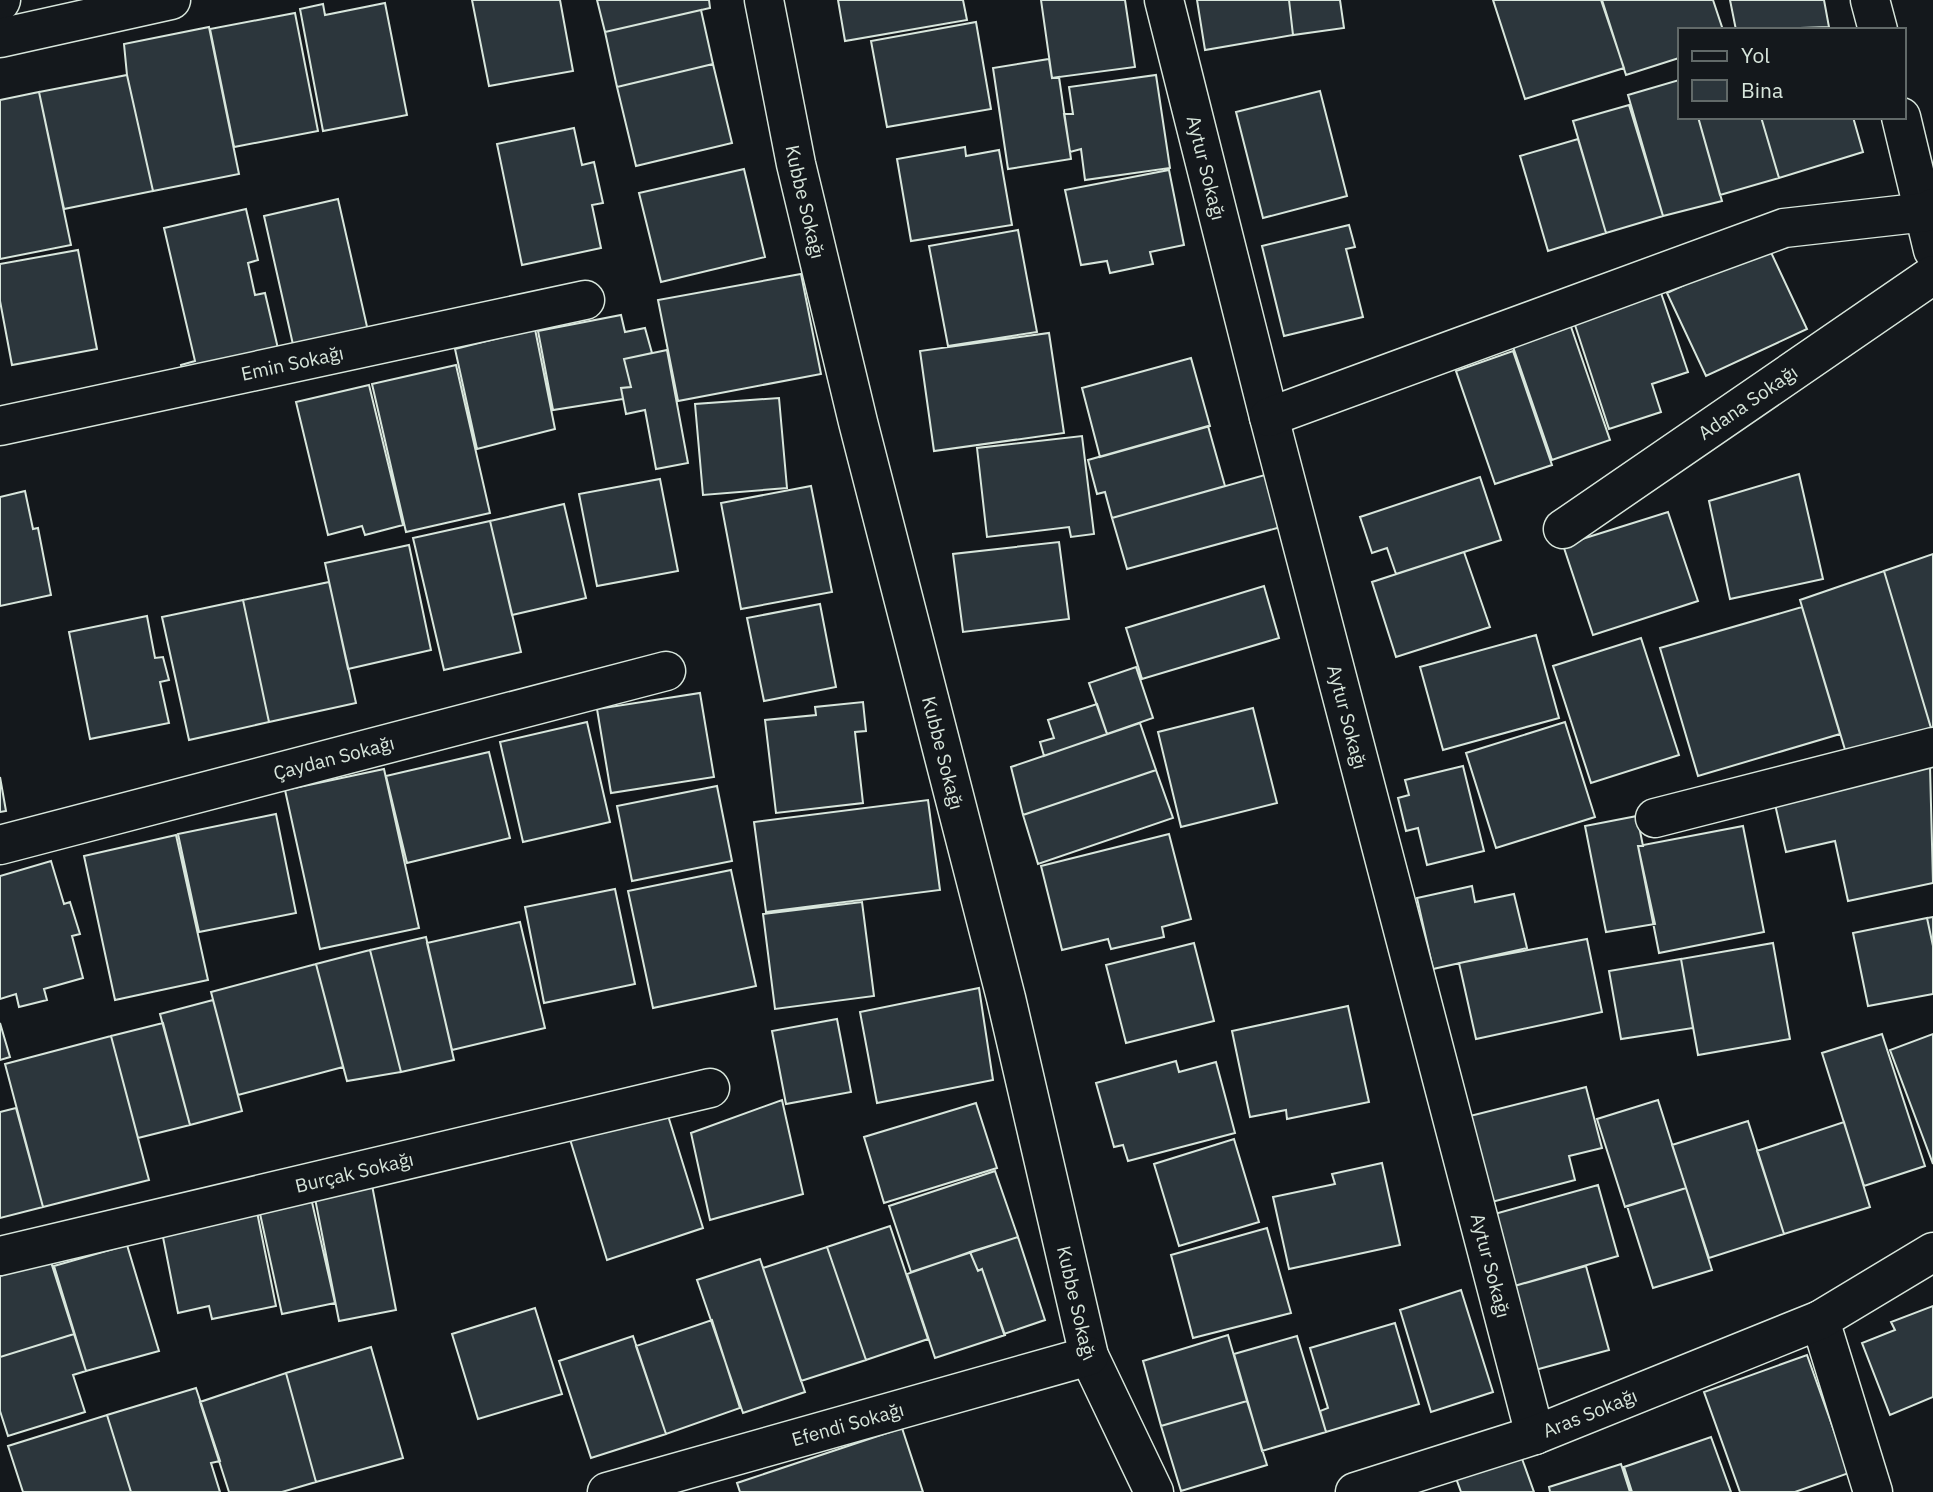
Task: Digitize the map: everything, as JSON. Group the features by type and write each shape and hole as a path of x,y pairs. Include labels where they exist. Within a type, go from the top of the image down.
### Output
{"street":[{"path":"0,38 171,0"},
{"name":"Kubbe Sokağı","path":"764,0 796,164 848,382 1006,998 1088,1356 1154,1492"},
{"name":"Aytur Sokağı","path":"1164,0 1269,417 1535,1435"},
{"path":"1870,0 1877,28"},
{"path":"1902,119 1929,210 1933,250"},
{"path":"1269,417 1784,228 1929,210"},
{"name":"Adana Sokağı","path":"1563,529 1933,275"},
{"name":"Emin Sokağı","path":"0,426 585,300"},
{"name":"Çaydan Sokağı","path":"0,845 666,671"},
{"path":"1655,818 1933,747"},
{"name":"Burçak Sokağı","path":"0,1256 710,1088"},
{"name":"Aras Sokağı","path":"1355,1492 1535,1435 1820,1320 1933,1252"},
{"path":"1820,1320 1873,1492"},
{"name":"Efendi Sokağı","path":"607,1492 1088,1356"}],"building":[{"path":"472,0 560,0 573,71 489,86"},
{"path":"597,0 709,0 710,8 605,32"},
{"path":"838,0 963,0 967,20 845,41"},
{"path":"1041,0 1125,0 1135,67 1052,78"},
{"path":"1197,0 1289,0 1293,35 1205,50"},
{"path":"1289,0 1340,0 1344,28 1293,35"},
{"path":"1493,0 1601,0 1624,68 1525,99"},
{"path":"1602,0 1713,0 1722,28 1678,28 1678,58 1626,75"},
{"path":"1730,0 1824,0 1829,27 1798,28 1736,28"},
{"path":"385,3 407,115 323,131 300,9 323,4 325,15"},
{"path":"701,10 713,64 617,87 605,32"},
{"path":"295,13 318,131 234,147 210,29"},
{"path":"976,22 991,109 887,127 871,41"},
{"path":"209,27 239,174 153,191 127,75 124,44"},
{"path":"1049,59 1052,78 1059,77 1071,159 1008,169 993,68"},
{"path":"713,64 732,143 636,166 617,87"},
{"path":"127,75 153,191 64,209 39,92"},
{"path":"1156,75 1170,168 1085,180 1081,149 1070,152 1064,114 1073,114 1069,87"},
{"path":"1678,80 1678,119 1699,119 1722,201 1663,216 1628,95"},
{"path":"1320,91 1347,196 1263,218 1236,112"},
{"path":"39,92 71,245 0,259 0,100"},
{"path":"1629,105 1663,216 1606,233 1573,121"},
{"path":"1699,119 1762,119 1779,178 1720,195"},
{"path":"1762,119 1854,119 1863,152 1779,178"},
{"path":"574,128 582,165 594,162 603,203 592,205 601,248 522,265 497,144"},
{"path":"1578,139 1606,233 1548,251 1520,156"},
{"path":"965,147 966,156 999,150 1012,225 911,241 897,159"},
{"path":"744,169 765,257 661,282 639,193"},
{"path":"1169,170 1184,245 1150,252 1153,264 1110,273 1107,261 1081,265 1065,190"},
{"path":"338,199 368,331 294,349 264,216"},
{"path":"246,209 258,260 248,263 255,295 265,293 280,357 185,380 181,365 195,361 164,228"},
{"path":"1349,225 1355,247 1346,249 1363,317 1284,336 1262,246"},
{"path":"1018,230 1037,332 948,346 929,246"},
{"path":"1768,246 1807,329 1706,376 1667,293"},
{"path":"78,250 97,349 12,365 0,301 0,264"},
{"path":"801,274 821,374 678,401 658,300"},
{"path":"1660,290 1688,372 1652,384 1661,412 1609,429 1573,319"},
{"path":"621,315 625,332 645,328 652,353 624,359 631,387 621,388 623,399 553,410 538,331"},
{"path":"1569,321 1610,440 1552,460 1511,341"},
{"path":"535,329 555,429 477,449 455,349"},
{"path":"1049,333 1064,433 934,451 920,351"},
{"path":"667,350 688,463 656,469 645,410 626,414 621,388 631,387 624,359"},
{"path":"1513,351 1552,465 1495,484 1456,371"},
{"path":"1191,358 1210,426 1100,457 1082,388"},
{"path":"456,365 490,513 406,532 372,384"},
{"path":"369,385 403,525 365,535 362,526 328,535 296,402"},
{"path":"779,398 787,488 703,495 695,404"},
{"path":"1208,426 1225,486 1112,518 1105,492 1097,494 1088,460"},
{"path":"1082,436 1094,534 1071,537 1069,527 987,537 977,448"},
{"path":"1272,473 1288,525 1127,569 1112,518"},
{"path":"1799,474 1823,579 1730,599 1709,501"},
{"path":"1480,477 1501,540 1396,574 1387,548 1372,553 1360,517"},
{"path":"660,479 678,571 597,586 579,494"},
{"path":"811,486 832,592 741,609 721,503"},
{"path":"25,491 33,529 38,528 51,595 0,606 0,497"},
{"path":"564,504 586,598 512,615 490,521"},
{"path":"1668,512 1698,601 1593,635 1563,545"},
{"path":"490,521 521,652 444,670 413,538"},
{"path":"1059,542 1069,619 963,632 953,554"},
{"path":"409,545 431,650 348,669 325,563"},
{"path":"1464,552 1490,627 1396,657 1372,582"},
{"path":"1933,554 1933,727 1931,728 1884,571"},
{"path":"1884,571 1931,728 1846,753 1800,600"},
{"path":"329,582 356,703 269,722 243,600"},
{"path":"1264,586 1279,638 1142,679 1126,628"},
{"path":"243,600 269,722 189,740 162,617"},
{"path":"820,604 836,687 764,701 747,618"},
{"path":"1802,607 1840,734 1698,776 1660,648"},
{"path":"147,616 155,658 163,657 169,680 160,682 169,723 90,739 69,632"},
{"path":"1536,635 1559,718 1443,750 1420,667"},
{"path":"1641,638 1679,755 1591,783 1553,666"},
{"path":"1136,667 1153,718 1107,734 1089,683"},
{"path":"700,693 714,777 611,793 597,709"},
{"path":"863,702 866,731 855,732 863,803 776,813 765,720 816,715 815,707"},
{"path":"1097,704 1107,734 1044,756 1040,742 1054,738 1048,720"},
{"path":"1253,708 1277,803 1181,827 1158,732"},
{"path":"587,722 610,822 523,842 500,742"},
{"path":"1565,722 1595,817 1496,848 1466,753"},
{"path":"1140,723 1156,770 1023,815 1011,767"},
{"path":"489,752 510,838 407,863 386,776"},
{"path":"1463,766 1484,851 1427,865 1418,828 1406,831 1398,798 1409,795 1405,780"},
{"path":"1930,766 1933,883 1848,901 1835,841 1786,852 1774,800"},
{"path":"384,769 419,928 320,949 285,790"},
{"path":"1156,770 1173,818 1038,864 1023,815"},
{"path":"0,777 6,811 0,812"},
{"path":"717,786 732,861 632,881 617,806"},
{"path":"928,800 940,890 766,912 754,822"},
{"path":"276,814 296,913 199,932 178,834"},
{"path":"1637,816 1643,846 1638,846 1655,924 1606,932 1585,826"},
{"path":"1743,826 1764,932 1659,953 1638,846"},
{"path":"1169,834 1191,919 1162,927 1164,937 1111,949 1108,939 1062,950 1041,866"},
{"path":"176,835 208,980 115,1000 84,856"},
{"path":"51,861 64,904 70,902 80,934 72,936 83,978 44,989 47,1000 19,1007 16,994 0,999 0,876"},
{"path":"731,870 756,986 653,1008 628,891"},
{"path":"1472,886 1475,902 1514,894 1527,948 1433,969 1417,898"},
{"path":"615,889 635,984 544,1003 525,907"},
{"path":"862,902 874,996 775,1009 763,914"},
{"path":"1933,917 1933,946 1927,918"},
{"path":"1927,918 1933,946 1933,994 1868,1006 1853,933"},
{"path":"520,922 545,1028 452,1050 427,943"},
{"path":"426,937 454,1060 401,1072 370,950"},
{"path":"1587,939 1602,1012 1476,1039 1459,963"},
{"path":"1194,943 1214,1021 1126,1043 1106,965"},
{"path":"1773,943 1790,1039 1698,1055 1681,959"},
{"path":"370,950 401,1072 347,1081 316,964"},
{"path":"1681,959 1693,1028 1621,1039 1609,971"},
{"path":"316,964 343,1067 238,1095 211,992"},
{"path":"979,988 993,1080 877,1103 860,1012"},
{"path":"213,1000 242,1111 190,1125 160,1014"},
{"path":"1348,1006 1369,1102 1287,1119 1286,1110 1250,1117 1232,1031"},
{"path":"837,1019 851,1092 786,1104 772,1031"},
{"path":"0,1023 10,1057 0,1060"},
{"path":"163,1023 190,1125 138,1138 111,1036"},
{"path":"1882,1034 1925,1166 1864,1186 1822,1053"},
{"path":"1933,1034 1933,1164 1890,1050"},
{"path":"111,1036 149,1180 43,1207 5,1064"},
{"path":"1176,1061 1179,1072 1216,1062 1235,1133 1128,1161 1123,1145 1114,1147 1096,1083"},
{"path":"1586,1087 1602,1148 1569,1156 1575,1180 1484,1204 1462,1118"},
{"path":"782,1100 803,1194 710,1220 691,1133"},
{"path":"1658,1100 1686,1188 1625,1207 1597,1119"},
{"path":"976,1103 997,1168 884,1203 864,1137"},
{"path":"665,1106 703,1228 607,1260 569,1136"},
{"path":"16,1108 43,1207 0,1218 0,1112"},
{"path":"1748,1121 1784,1234 1709,1258 1672,1145"},
{"path":"1844,1122 1870,1207 1784,1234 1757,1151"},
{"path":"1234,1139 1259,1222 1179,1246 1154,1164"},
{"path":"1382,1163 1400,1245 1289,1269 1273,1197 1335,1184 1332,1174"},
{"path":"995,1171 1018,1237 911,1272 889,1206"},
{"path":"371,1180 396,1310 339,1321 312,1183"},
{"path":"1598,1185 1618,1256 1511,1287 1491,1215"},
{"path":"1686,1188 1712,1270 1653,1288 1627,1206"},
{"path":"309,1189 335,1303 282,1314 257,1200"},
{"path":"255,1202 276,1306 212,1319 209,1306 178,1313 160,1222"},
{"path":"890,1226 928,1339 866,1360 827,1247"},
{"path":"1267,1228 1291,1313 1193,1338 1171,1255"},
{"path":"1018,1237 1045,1320 1004,1334 982,1269 978,1271 970,1252"},
{"path":"127,1245 159,1351 86,1371 54,1266"},
{"path":"827,1247 866,1360 801,1381 763,1268"},
{"path":"970,1252 978,1271 982,1269 1005,1335 935,1358 907,1274"},
{"path":"50,1259 74,1334 0,1357 0,1276"},
{"path":"760,1259 805,1392 743,1413 697,1280"},
{"path":"1586,1266 1609,1350 1535,1370 1511,1287"},
{"path":"1461,1290 1493,1392 1431,1412 1400,1310"},
{"path":"1933,1306 1933,1397 1890,1415 1862,1343 1895,1330 1891,1322"},
{"path":"535,1308 562,1394 478,1419 452,1334"},
{"path":"712,1320 740,1408 666,1434 636,1346"},
{"path":"1395,1323 1419,1404 1326,1432 1320,1411 1328,1408 1310,1348"},
{"path":"74,1334 86,1371 73,1375 85,1412 8,1436 0,1411 0,1357"},
{"path":"1228,1335 1247,1401 1161,1426 1143,1361"},
{"path":"633,1336 666,1434 591,1458 559,1361"},
{"path":"1297,1336 1326,1432 1262,1451 1234,1354"},
{"path":"371,1347 403,1458 316,1482 286,1373"},
{"path":"1807,1355 1849,1473 1795,1492 1740,1492 1704,1392"},
{"path":"286,1373 316,1482 282,1492 229,1492 200,1402"},
{"path":"196,1388 220,1461 211,1463 220,1492 131,1492 107,1415"},
{"path":"1247,1401 1267,1465 1181,1491 1161,1426"},
{"path":"107,1415 131,1492 23,1492 8,1446"},
{"path":"902,1428 923,1492 740,1492 737,1483"},
{"path":"1711,1437 1731,1492 1632,1492 1624,1467"},
{"path":"1521,1456 1534,1492 1461,1492 1456,1478"},
{"path":"1621,1464 1630,1492 1550,1492 1549,1487"}]}
